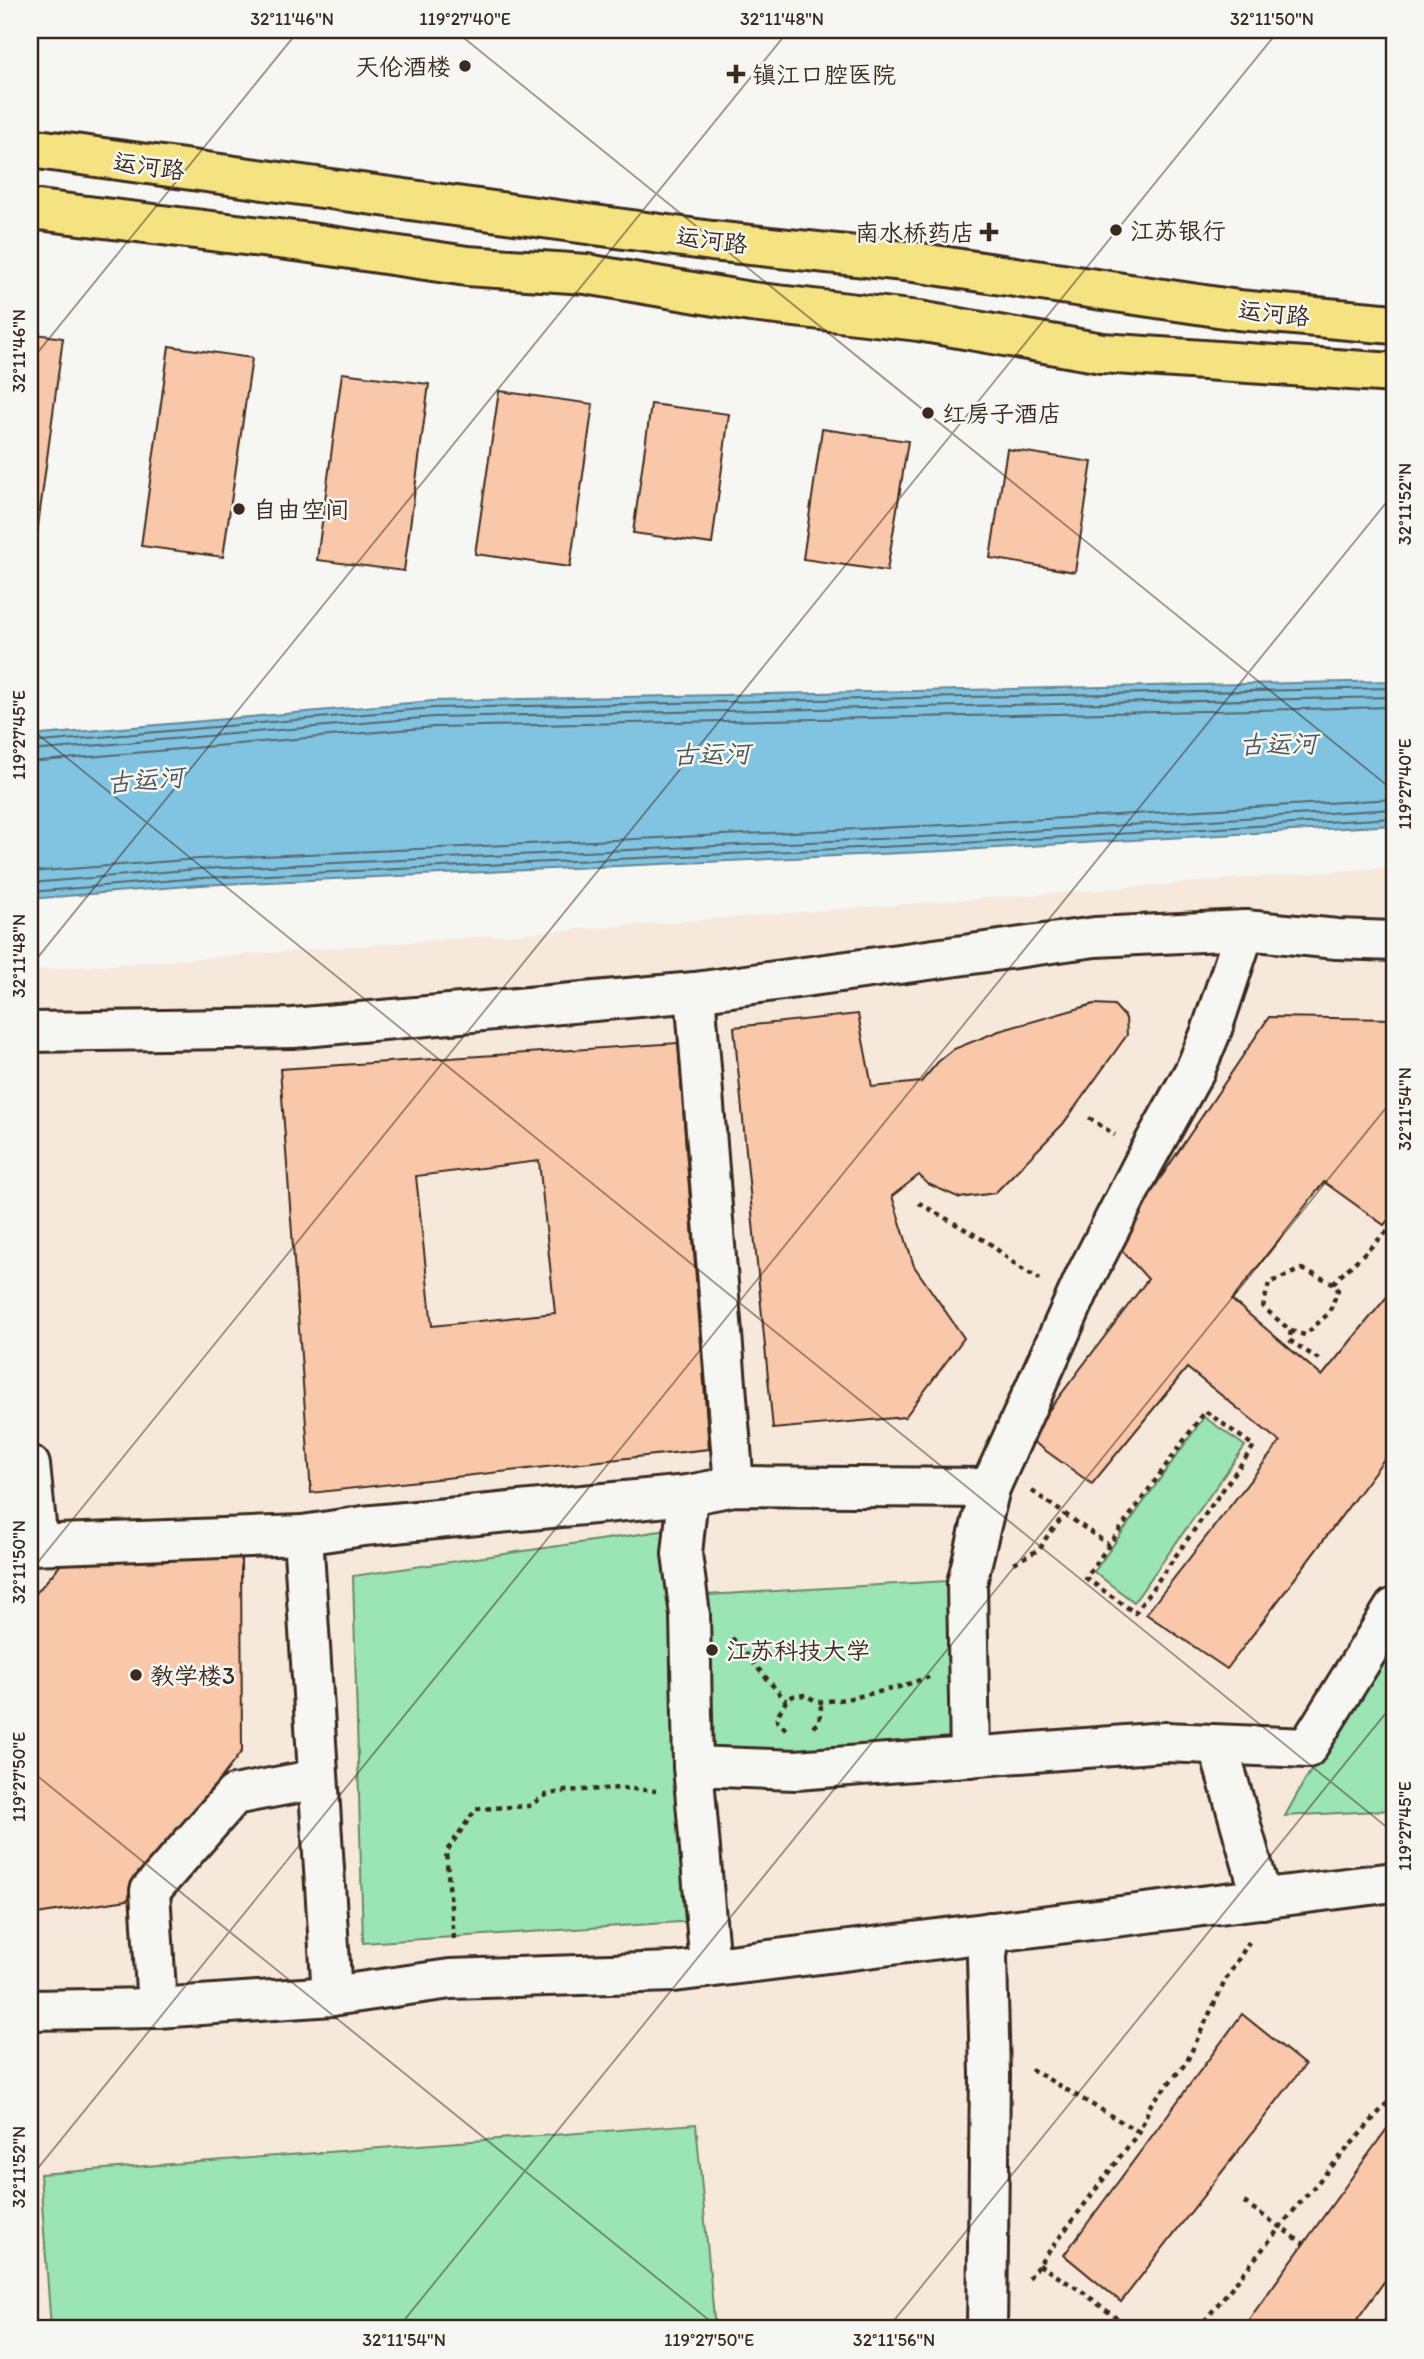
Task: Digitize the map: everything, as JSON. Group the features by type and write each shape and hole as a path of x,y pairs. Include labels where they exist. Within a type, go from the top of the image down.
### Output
{"main road":[{"name":"运河路","path":"30,148 658,234 914,262 1238,310 1394,324"},
{"path":"30,209 303,242 467,266 586,274 751,302 919,321 1102,353 1394,373"}],"street":[{"path":"30,1032 293,1028 695,992 1095,937 1245,930 1337,939 1394,941"},
{"path":"970,1757 967,1584 995,1478 1075,1298 1143,1162 1195,1070 1211,1032 1245,930"},
{"path":"695,992 734,1486"},
{"path":"30,1465 34,1545 303,1535 363,1526 688,1495 734,1486 995,1478"},
{"path":"688,1495 682,1554 690,1615 694,1778 710,1967"},
{"path":"303,1535 332,1996"},
{"path":"694,1778 1165,1742 1307,1748 1394,1608"},
{"path":"1218,1745 1270,1897"},
{"path":"157,2008 150,1891 234,1795 318,1779"},
{"path":"30,2010 157,2008 332,1996 450,1979 674,1972 1394,1882"},
{"path":"987,2324 987,1957 990,1932"}],"path":[{"path":"919,1203 989,1243 1020,1268 1075,1298"},
{"path":"1333,1283 1394,1225"},
{"path":"1302,1269 1333,1283 1338,1290 1329,1313 1305,1335 1291,1331 1263,1307 1269,1283 1302,1269"},
{"path":"1291,1331 1289,1340 1323,1362"},
{"path":"1205,1411 1254,1446 1135,1613 1086,1577 1109,1545 1205,1411"},
{"path":"995,1478 1065,1514 1109,1545"},
{"path":"967,1584 1040,1549 1045,1538 1065,1514"},
{"path":"690,1615 730,1636 786,1701"},
{"path":"817,1702 846,1699 896,1688 923,1678 968,1671"},
{"path":"794,1733 778,1721 779,1713 786,1701 793,1696 806,1695 821,1707 819,1722 803,1733"},
{"path":"450,1979 454,1945 446,1852 475,1810 529,1806 547,1795 565,1791 622,1788 660,1791 694,1778"},
{"path":"987,2324 1040,2265 1139,2132 1151,2104 1186,2063 1225,1981 1270,1897"},
{"path":"989,2042 1139,2132"},
{"path":"1198,2329 1279,2229 1394,2095"},
{"path":"1244,2202 1304,2245"},
{"path":"1040,2265 1083,2292 1130,2329"}],"shaded area":[{"name":"江苏科技大学","path":"1394,867 1394,2329 30,2329 30,971"}],"green space":[{"path":"1204,1417 1245,1446 1134,1602 1094,1572"},
{"path":"668,1530 695,1921 363,1943 353,1576"},
{"path":"947,1581 956,1739 704,1756 706,1595"},
{"path":"1394,1642 1394,1810 1285,1816 1305,1780"},
{"path":"696,2124 715,2329 51,2329 40,2174"}],"water":[{"name":"古运河","path":"1394,681 1394,825 945,851 200,885 30,899 30,736 433,701"}],"building":[{"path":"30,333 63,338 32,571 30,571"},
{"path":"169,346 252,358 223,557 141,546"},
{"path":"342,373 429,384 404,571 317,560"},
{"path":"499,391 593,404 570,567 475,554"},
{"path":"651,404 729,414 712,544 633,533"},
{"path":"822,429 908,441 887,571 803,559"},
{"path":"1007,449 1092,462 1075,572 990,558"},
{"path":"1094,1004 1114,1005 1126,1018 1127,1035 1063,1124 995,1193 960,1198 928,1184 919,1175 892,1196 914,1266 964,1338 905,1417 773,1429 734,1027 858,1014 872,1087 921,1082 938,1062 954,1049 999,1031"},
{"path":"1269,1017 1394,1019 1394,1212 1384,1225 1324,1182 1232,1300 1322,1376 1394,1288 1394,1446 1227,1669 1146,1614 1280,1442 1187,1368 1092,1484 1028,1438 1148,1279 1116,1244"},
{"path":"678,1043 709,1449 311,1493 280,1069","holes":["539,1161 555,1313 432,1326 416,1176"]},
{"name":"教学楼3","path":"241,1555 242,1751 127,1900 30,1915 30,1600 62,1563"},
{"path":"1242,2014 1305,2065 1121,2302 1064,2255"},
{"path":"1394,2119 1394,2268 1350,2329 1242,2329"}],"place":[{"name":"天伦酒楼","path":"465,66"},
{"name":"镇江口腔医院","path":"736,74"},
{"name":"江苏银行","path":"1116,230"},
{"name":"南水桥药店","path":"989,232"},
{"name":"红房子酒店","path":"928,413"},
{"name":"自由空间","path":"239,509"},
{"name":"江苏科技大学","path":"712,1650"},
{"name":"教学楼3","path":"136,1675"}]}
